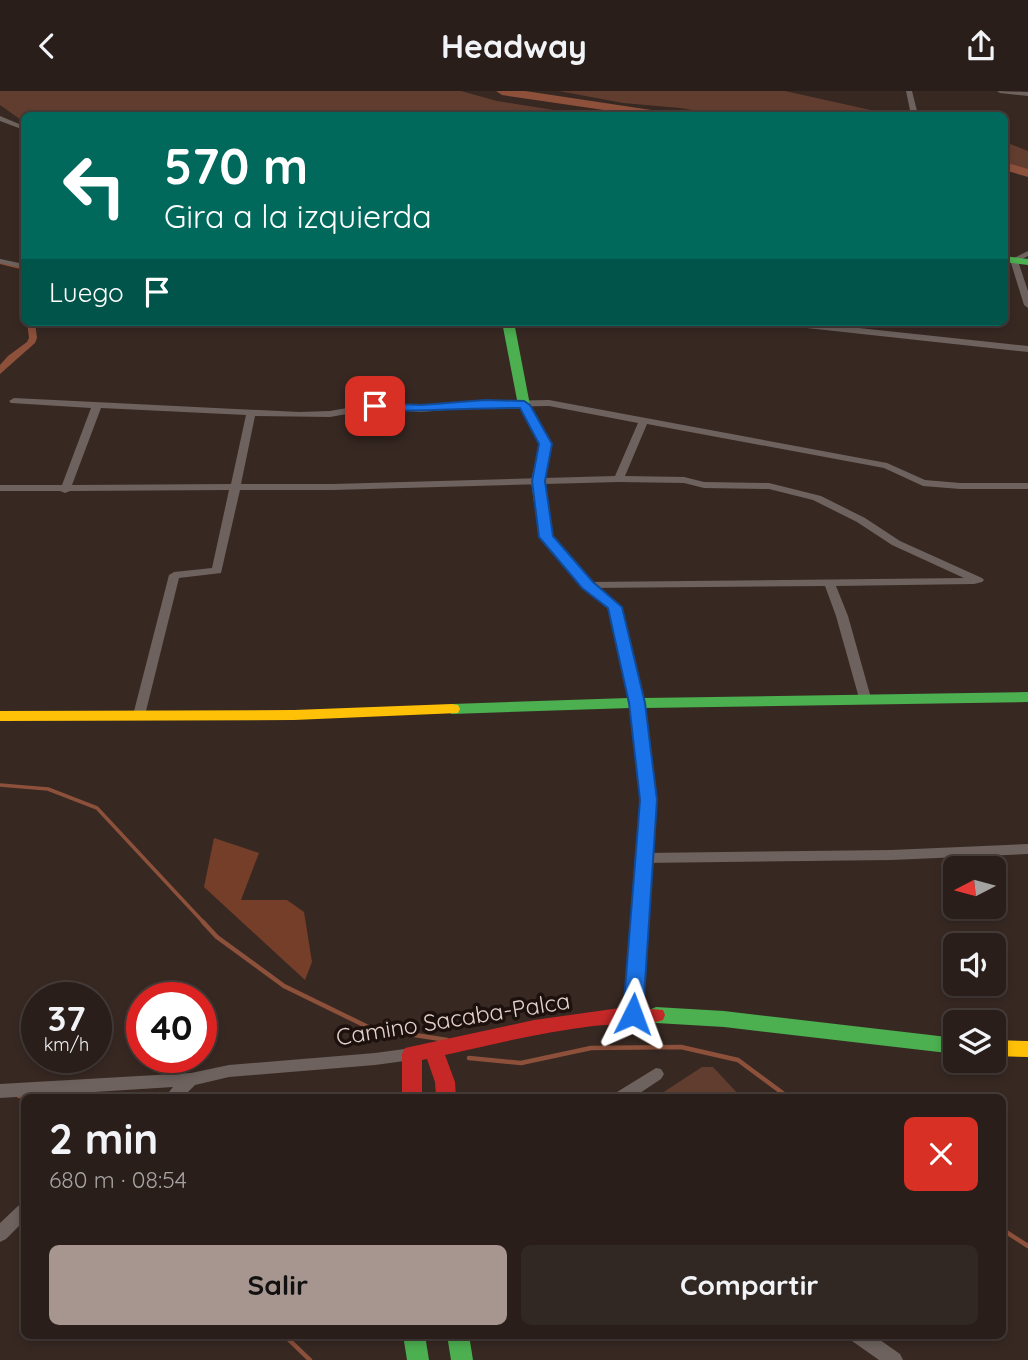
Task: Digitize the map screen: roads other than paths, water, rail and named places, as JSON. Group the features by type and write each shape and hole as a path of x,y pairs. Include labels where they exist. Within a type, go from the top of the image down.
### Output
{"street":[{"path":"909,91 914,112"},
{"path":"1000,91 1028,94"},
{"path":"0,118 21,127"},
{"path":"1019,259 1028,305"},
{"path":"0,261 21,265"},
{"path":"509,326 524,405 545,444 538,481 546,537 587,585 615,607 637,703 648,800 633,1014"},
{"path":"816,326 1028,349"},
{"path":"14,401 251,414 330,414 375,406 421,409 549,403 887,466 923,483 1028,486"},
{"path":"65,489 97,405"},
{"path":"139,715 174,575 217,571 251,414"},
{"path":"619,479 644,421"},
{"path":"0,488 512,484 619,479 769,486 817,498 861,520 896,543 978,580 587,585"},
{"path":"830,582 865,698"},
{"path":"0,716 294,715 637,703 1028,697"},
{"path":"643,858 891,855 1028,849"},
{"name":"Camino Sacaba-Palca","path":"0,1091 191,1079 229,1071 376,1059 549,1026 633,1014 724,1019 943,1044"},
{"path":"1006,1048 1028,1049"},
{"path":"433,1049 445,1082 446,1094"},
{"path":"412,1054 412,1094"},
{"path":"626,1094 656,1074"},
{"path":"176,1094 191,1079"},
{"path":"0,1234 21,1214"},
{"path":"415,1339 418,1360"},
{"path":"459,1339 462,1360"},
{"path":"865,1339 894,1360"}],"waterway":[{"path":"502,91 638,112"},
{"path":"1008,167 1028,173"},
{"path":"0,261 21,267"},
{"path":"0,371 11,358 31,343 32,326"},
{"path":"0,785 48,789 97,808 205,924"},
{"path":"203,922 217,937 284,986 370,1028 447,1040"},
{"path":"469,1058 521,1063 591,1048 681,1047 738,1060 784,1094"},
{"path":"1006,1232 1028,1246"},
{"path":"288,1339 310,1360"}]}
